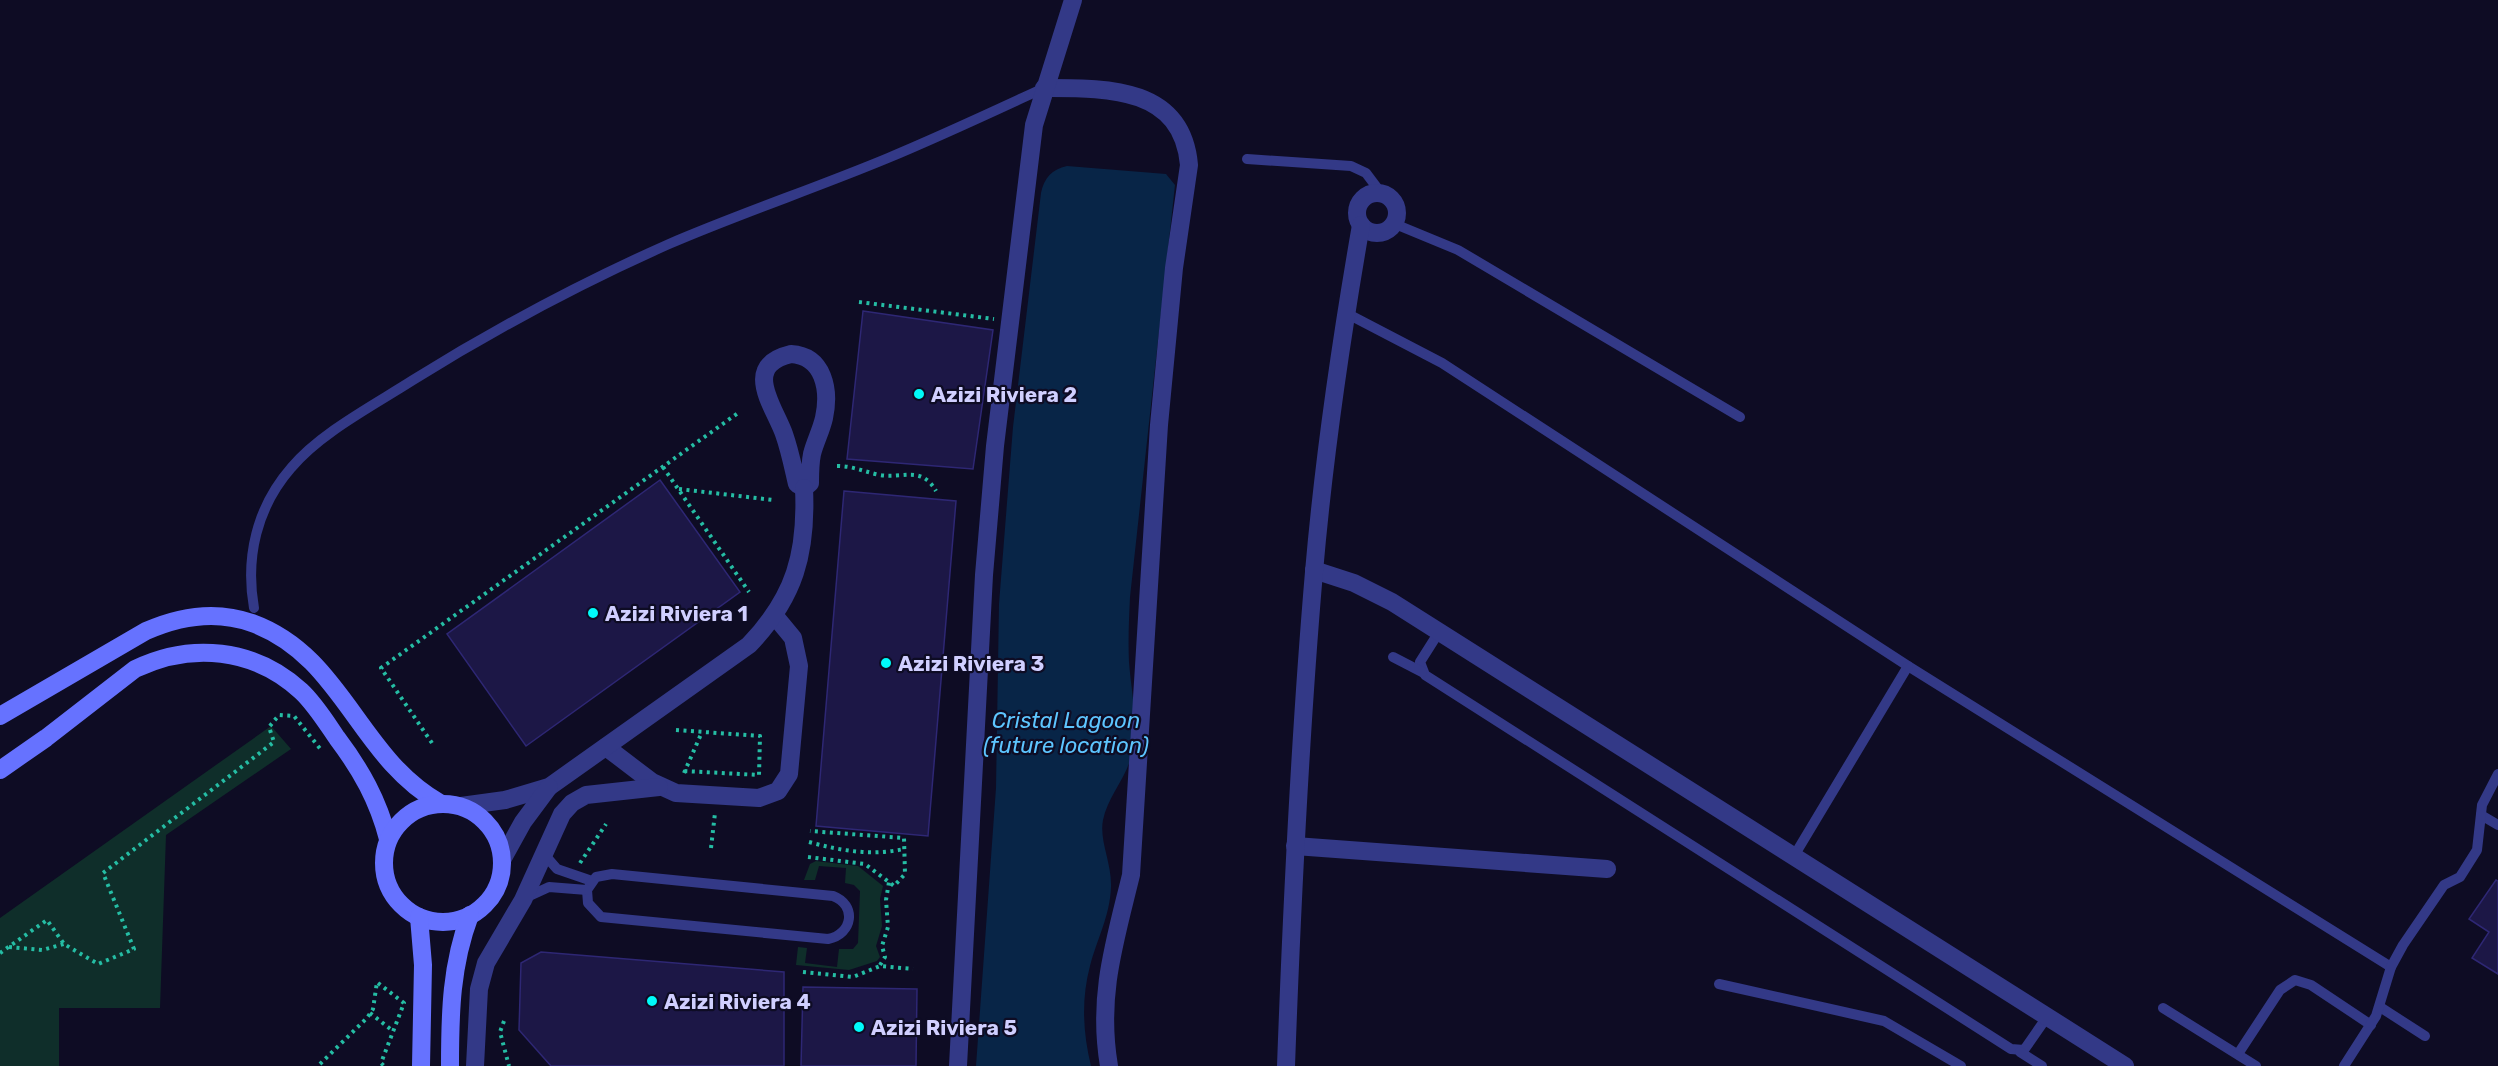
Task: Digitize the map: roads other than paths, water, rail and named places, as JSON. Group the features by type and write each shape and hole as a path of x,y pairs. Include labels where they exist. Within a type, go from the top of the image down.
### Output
{"street":[{"path":"958,1066 984,575 1010,321 1032,135 1044,88 1073,0"},
{"path":"1044,88 1116,92 1154,102 1180,129 1188,153 1189,165 1174,268 1160,402 1131,875 1113,940 1105,999 1109,1066"},
{"path":"1286,1066 1294,846 1314,570 1334,389 1361,225 1357,209 1366,196 1381,193 1394,201 1398,209 1395,224 1382,233 1374,233 1361,225"},
{"path":"791,354 799,354 815,362 820,369 825,389 825,410 812,454 810,483 804,488 797,484 783,432 764,393 763,384 768,367 774,360 791,354"},
{"path":"549,788 505,800 460,806 440,803 427,805 409,814 388,839 383,865 390,890 408,910 419,917 445,922 470,915 481,908 497,886 502,860 523,822 549,788 734,657 749,645 774,615 785,598 799,562 805,523 804,488"},
{"path":"1314,570 1374,591 2047,1017 2114,1063"},
{"path":"476,1066 477,1002 482,976 492,951 523,900 562,814 579,798 594,793 659,787 685,794 759,798 772,795 783,786 790,768 799,666 793,638 774,615"},
{"path":"0,716 146,631 164,623 201,616 239,619 273,631 301,650 324,674 390,764 413,786 440,803"},
{"path":"0,770 46,738 135,669 152,661 187,652 223,653 249,660 274,671 309,699 361,771 377,804 388,839"},
{"path":"606,747 659,787"},
{"path":"460,806 482,818 500,848 502,860"},
{"path":"1294,846 1607,869"},
{"path":"450,1066 451,990 461,939 470,915"},
{"path":"419,917 423,965 421,1066"}],"lane":[{"path":"254,608 250,574 252,554 261,516 270,498 293,465 321,441 376,404 490,334 608,273 730,219 889,158 1044,88"},
{"path":"1247,159 1352,166 1366,173 1381,193"},
{"path":"1395,224 1458,250 1740,417"},
{"path":"1346,313 1442,363 1908,666 2391,967"},
{"path":"1422,672 1422,657 1439,632"},
{"path":"1393,657 1422,672 2011,1049 2042,1066"},
{"path":"1794,856 1908,666"},
{"path":"2344,1066 2380,1007 2391,967 2444,885 2460,877 2477,849 2481,835 2484,798 2498,774"},
{"path":"2481,814 2498,825"},
{"path":"544,854 557,869 590,885"},
{"path":"523,900 535,891 549,887 590,885 601,875 612,874 833,896 845,903 850,916 849,923 841,934 828,939 608,918 601,917 591,909 586,896 590,885"},
{"path":"2238,1054 2280,990 2295,980 2304,980 2371,1025"},
{"path":"1719,984 1884,1020 1961,1066"},
{"path":"2380,1007 2425,1036"},
{"path":"2163,1008 2256,1066"},
{"path":"2020,1052 2028,1046 2047,1017"}],"water":[{"name":"Cristal Lagoon (future location)","path":"1067,166 1166,174 1175,185 1130,597 1129,654 1134,715 1133,748 1127,768 1109,802 1103,820 1102,828 1111,887 1108,908 1090,966 1085,991 1085,1029 1091,1066 976,1066 996,788 999,604 1013,427 1041,193 1050,175 1057,169"}],"place":[{"name":"Azizi Riviera 2","path":"919,394"},
{"name":"Azizi Riviera 1","path":"593,613"},
{"name":"Azizi Riviera 3","path":"886,663"},
{"name":"Azizi Riviera 4","path":"652,1001"},
{"name":"Azizi Riviera 5","path":"859,1027"}]}
